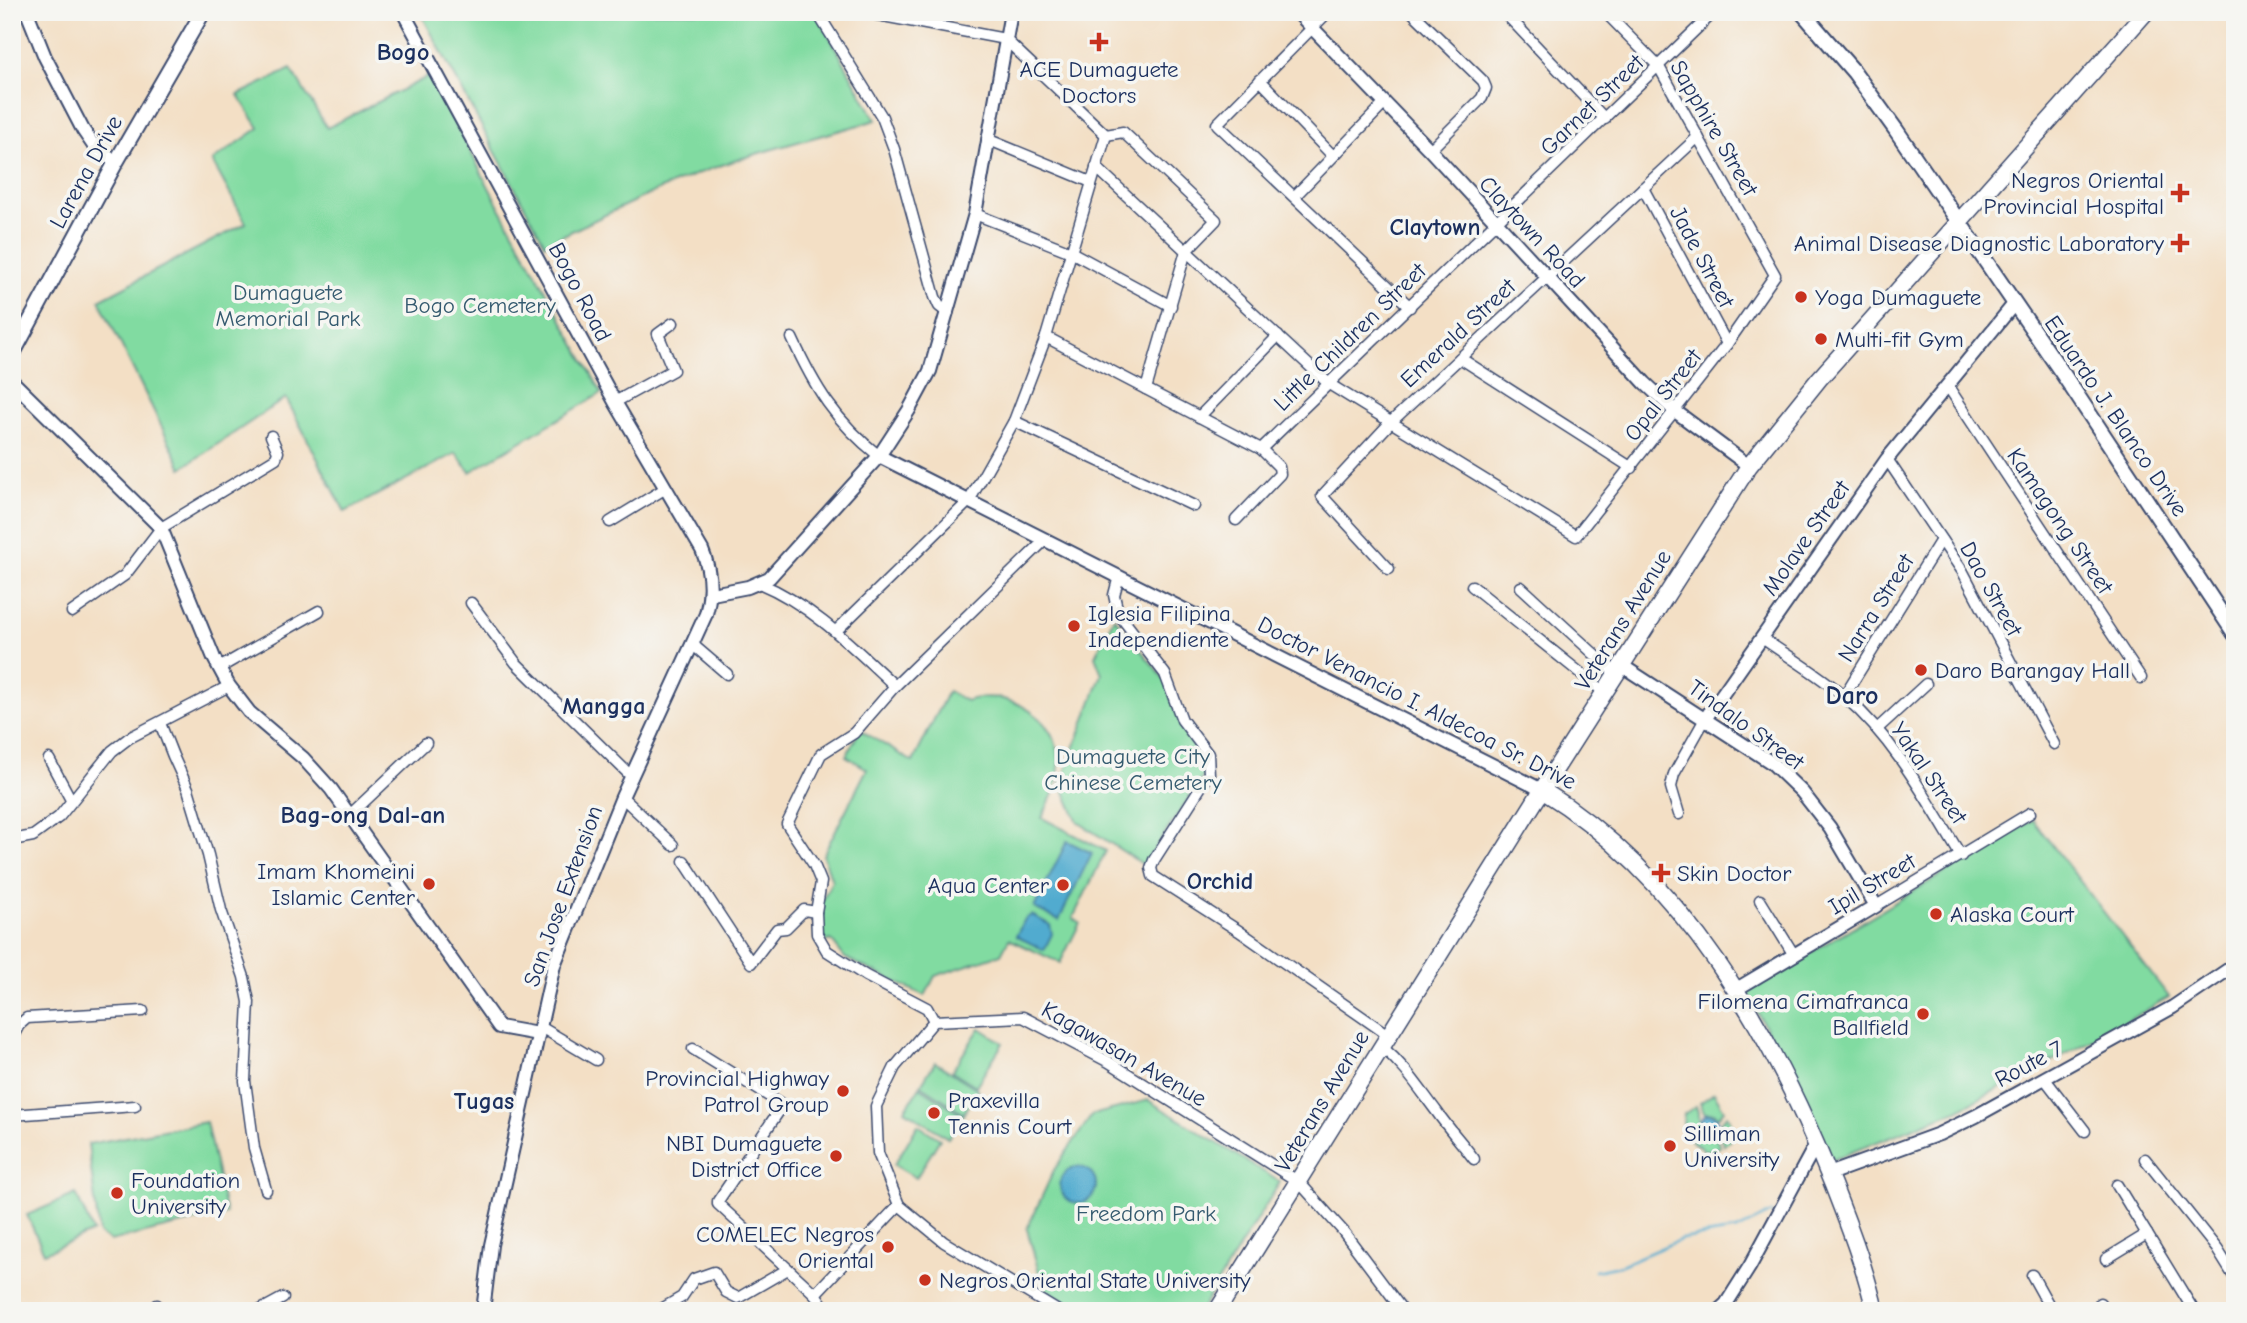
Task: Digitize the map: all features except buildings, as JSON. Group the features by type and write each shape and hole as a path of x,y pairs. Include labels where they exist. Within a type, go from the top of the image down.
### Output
{"main road":[{"name":"Larena Drive","path":"12,355 116,162 203,12"},
{"name":"Eduardo J. Blanco Drive","path":"1802,12 1854,72 1959,222 2235,634"},
{"name":"Veterans Avenue","path":"1217,1311 1542,790 1749,466 1819,379 2146,12"},
{"name":"Doctor Venancio I. Aldecoa Sr. Drive","path":"1542,790 1587,820 1631,860 1692,929 1735,990 1776,1060 1816,1144 1861,1259 1875,1311"}],"street":[{"path":"27,12 45,57 83,130 96,149 116,162"},
{"name":"Bogo Road","path":"403,12 615,402 707,562 712,594"},
{"path":"817,12 843,57 880,111 894,149 934,296 939,306 948,313"},
{"path":"862,12 1005,39 1105,135"},
{"path":"712,594 733,591 769,578 880,456 930,371 975,214 1011,12"},
{"name":"Claytown Road","path":"1297,12 1430,150 1545,278 1675,411 1749,466"},
{"path":"1328,12 1217,124 1410,307"},
{"path":"1412,12 1483,81 1486,88 1482,98 1430,150"},
{"path":"1504,12 1605,119"},
{"name":"Sapphire Street","path":"1605,12 1659,67 1775,275"},
{"name":"Garnet Street","path":"1496,224 1659,67 1707,15"},
{"path":"1260,80 1333,156"},
{"path":"1295,196 1385,103"},
{"path":"1105,135 1123,132 1216,220 1186,251 1146,389"},
{"path":"835,631 969,501 1014,421 1045,337 1105,135"},
{"name":"Emerald Street","path":"1389,569 1322,496 1391,422 1698,137"},
{"path":"987,139 1091,182"},
{"path":"1096,167 1329,384 1391,422"},
{"name":"Jade Street","path":"1643,188 1727,344"},
{"path":"975,214 1071,252 1171,306"},
{"name":"Little Children Street","path":"1261,449 1496,224"},
{"name":"Opal Street","path":"1391,422 1576,536 1727,344 1775,275"},
{"name":"Molave Street","path":"1679,814 1671,787 1674,774 1706,719 1886,459 2014,304"},
{"path":"615,402 673,370 658,334 673,323"},
{"path":"1199,416 1278,336"},
{"path":"1045,337 1261,449 1279,467 1280,474 1236,520"},
{"name":"Doctor Venancio I. Aldecoa Sr. Drive","path":"792,338 806,368 832,410 853,434 880,456 1542,790"},
{"path":"1460,358 1632,467"},
{"path":"12,381 161,527 219,668 229,686 249,712 303,758 351,814 499,1027 538,1030 596,1060"},
{"name":"Kamagong Street","path":"1947,385 2141,678"},
{"path":"1014,421 1194,506"},
{"path":"72,612 125,575 161,527 276,458 278,452 271,436"},
{"name":"Dao Street","path":"1886,459 1963,572 2053,744"},
{"path":"610,522 666,488"},
{"path":"1045,540 895,685 854,733 821,754 787,824 814,865 821,882 816,912 817,934 827,951 866,976 927,1008 934,1021 895,1066 876,1106 878,1153 899,1205 944,1242 1058,1311"},
{"name":"Narra Street","path":"1844,696 1941,540"},
{"path":"1119,576 1114,594 1118,614 1165,674 1182,720 1208,754 1209,774 1154,860 1151,868 1153,876 1239,931 1385,1040 1436,1112 1474,1159"},
{"path":"759,583 780,592 835,631 895,685"},
{"path":"1472,586 1604,692"},
{"path":"1521,587 1618,670"},
{"name":"San Jose Extension","path":"483,1311 491,1245 555,965 622,797 706,614 712,594"},
{"path":"471,603 516,663 632,777"},
{"path":"219,668 318,611"},
{"name":"Yakal Street","path":"1762,638 1844,696 1877,729 1913,777 1961,856"},
{"path":"692,644 727,674"},
{"name":"Tindalo Street","path":"1618,670 1706,719 1772,763 1802,792 1830,828 1876,906"},
{"path":"1877,729 1926,684"},
{"path":"12,840 33,836 59,817 112,751 142,731 229,686"},
{"path":"160,723 188,789 221,910 244,977 248,1002 245,1081 257,1164 266,1190"},
{"path":"351,814 426,743"},
{"path":"49,759 71,800"},
{"path":"622,797 673,845"},
{"name":"Ipil Street","path":"1735,990 2030,813"},
{"path":"684,861 751,963 777,929 786,928 804,910 816,912"},
{"path":"1760,900 1794,955"},
{"name":"Route 7","path":"1829,1174 1939,1134 2045,1079 2173,1007 2235,965"},
{"path":"12,1038 19,1025 27,1018 143,1011"},
{"name":"Kagawasan Avenue","path":"934,1021 1023,1017 1109,1062 1299,1182 1343,1231 1404,1311"},
{"path":"692,1049 783,1105 718,1201 720,1207 815,1294 827,1311"},
{"path":"2045,1079 2085,1131"},
{"path":"12,1115 135,1106"},
{"path":"1718,1311 1726,1304 1750,1266 1816,1144"},
{"path":"2145,1159 2217,1249 2235,1278"},
{"path":"2117,1185 2194,1311"},
{"path":"815,1294 899,1205"},
{"path":"2106,1259 2147,1234"},
{"path":"658,1311 682,1297 694,1279 714,1272 726,1292 738,1298 788,1269"},
{"path":"2032,1275 2052,1311"},
{"path":"265,1309 283,1298"}],"green space":[{"path":"420,12 816,12 876,120 712,168 545,244"},
{"name":"Dumaguete Memorial Park","path":"291,69 327,128 431,75 493,195 602,393 470,472 456,453 345,512 286,398 182,468 99,300 246,223 212,161 259,128 238,95"},
{"name":"Dumaguete City Chinese Cemetery","path":"1114,617 1165,680 1174,707 1206,772 1144,865 1078,822 1061,783 1102,674 1095,656"},
{"path":"948,691 966,701 999,698 1015,703 1042,721 1052,734 1058,750 1059,774 1042,818 1106,851 1073,918 1080,923 1060,963 1009,939 1001,954 935,976 925,996 845,958 831,940 825,942 816,912 822,909 820,904 832,881 823,855 867,769 846,756 860,730 913,762"},
{"path":"2033,820 2169,997 2099,1037 1957,1110 1832,1160 1812,1115 1746,991"},
{"path":"980,1028 1003,1043 976,1086 952,1071"},
{"path":"935,1062 979,1090 964,1113 921,1085"},
{"name":"Praxevilla Tennis Court","path":"920,1087 963,1115 948,1138 905,1110"},
{"path":"1714,1093 1724,1110 1718,1117 1714,1113 1704,1113 1700,1103"},
{"name":"Freedom Park","path":"1148,1100 1280,1182 1200,1311 1080,1311 1043,1287 1027,1229 1054,1170 1092,1115"},
{"path":"1696,1106 1700,1129 1687,1137 1683,1124 1684,1114"},
{"path":"1727,1115 1734,1131 1724,1145 1719,1129"},
{"path":"206,1122 226,1214 110,1241 99,1234 88,1144"},
{"path":"918,1125 940,1139 916,1178 894,1165"},
{"path":"1702,1132 1715,1134 1720,1147 1705,1151 1690,1140"},
{"path":"76,1194 93,1232 44,1253 27,1215"}],"water":[{"path":"1067,841 1092,853 1059,920 1034,908"},
{"path":"1032,915 1050,925 1052,934 1044,950 1016,936 1025,919"},
{"path":"1709,1114 1715,1117 1718,1123 1715,1129 1709,1132 1703,1129 1700,1123 1703,1117"},
{"path":"1078,1167 1091,1172 1096,1185 1091,1198 1078,1203 1065,1198 1060,1185 1065,1172"}],"waterway":[{"path":"1595,1271 1619,1266 1682,1239 1737,1230 1772,1213"}],"place":[{"name":"ACE Dumaguete Doctors","path":"1099,42"},
{"name":"Negros Oriental Provincial Hospital","path":"2180,193"},
{"name":"Animal Disease Diagnostic Laboratory","path":"2180,243"},
{"name":"Yoga Dumaguete","path":"1801,297"},
{"name":"Multi-fit Gym","path":"1821,339"},
{"name":"Iglesia Filipina Independiente","path":"1074,626"},
{"name":"Daro Barangay Hall","path":"1921,670"},
{"name":"Skin Doctor","path":"1661,873"},
{"name":"Imam Khomeini Islamic Center","path":"429,884"},
{"name":"Aqua Center","path":"1063,885"},
{"name":"Alaska Court","path":"1936,914"},
{"name":"Filomena Cimafranca Ballfield","path":"1923,1014"},
{"name":"Provincial Highway Patrol Group","path":"843,1091"},
{"name":"Praxevilla Tennis Court","path":"934,1113"},
{"name":"Silliman University","path":"1670,1146"},
{"name":"NBI Dumaguete District Office","path":"836,1156"},
{"name":"Foundation University","path":"117,1193"},
{"name":"COMELEC Negros Oriental","path":"888,1247"},
{"name":"Negros Oriental State University","path":"925,1280"}],"district":[{"name":"Bogo","path":"403,52"},
{"name":"Claytown","path":"1435,227"},
{"name":"Daro","path":"1852,696"},
{"name":"Mangga","path":"604,706"},
{"name":"Bag-ong Dal-an","path":"363,815"},
{"name":"Orchid","path":"1220,881"},
{"name":"Tugas","path":"484,1101"}],"park label":[{"name":"Bogo Cemetery","path":"480,305"}]}
